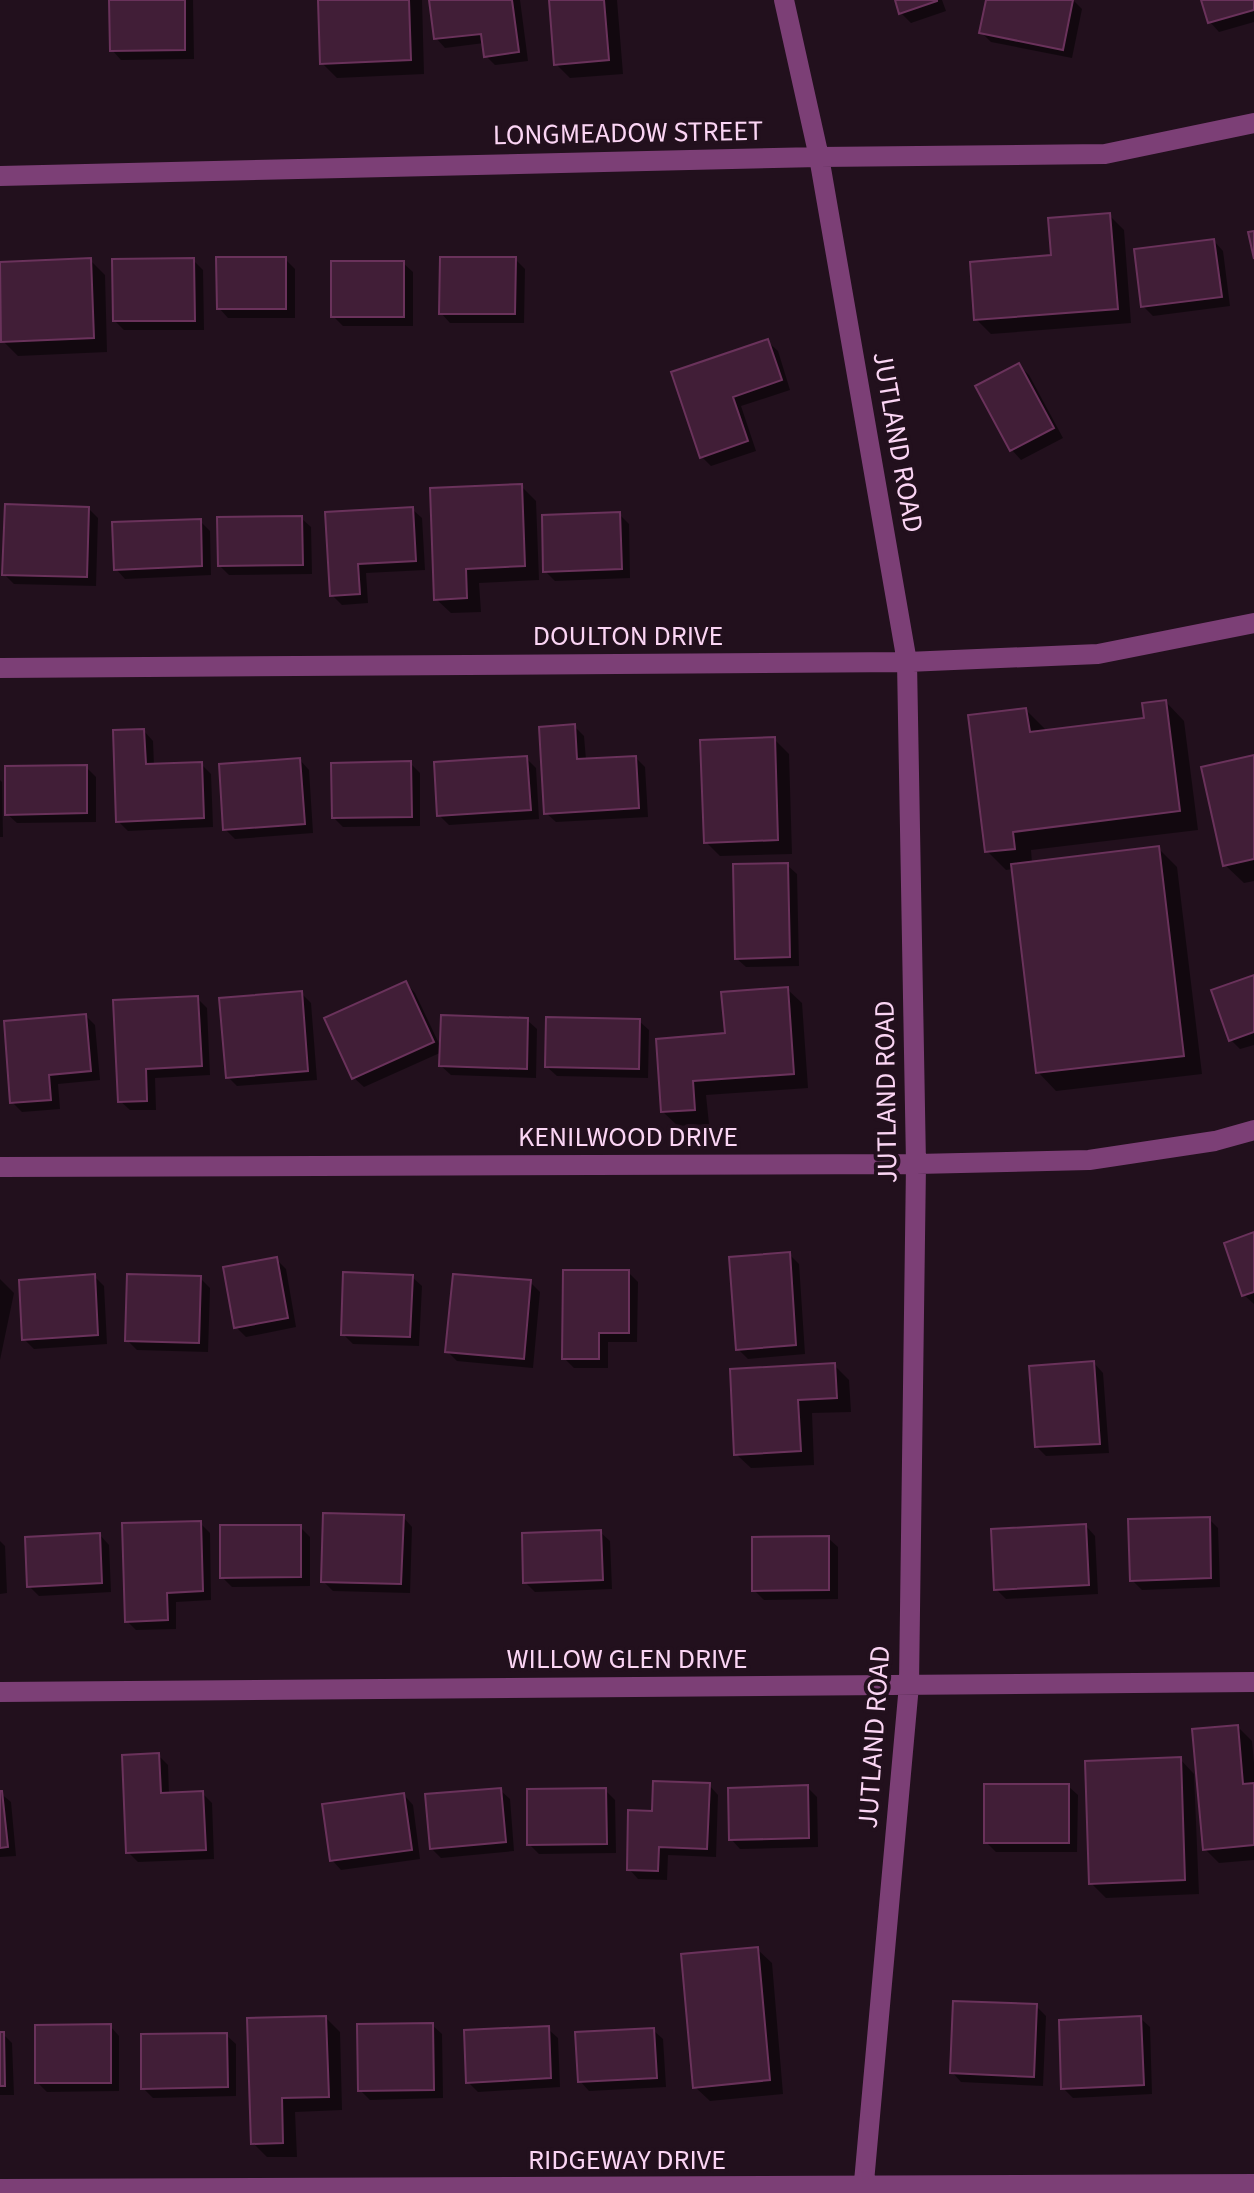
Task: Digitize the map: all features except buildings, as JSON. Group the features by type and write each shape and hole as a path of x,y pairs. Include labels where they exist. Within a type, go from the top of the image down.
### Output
{"street":[{"name":"JUTLAND ROAD","path":"784,0 819,157 907,662 916,1164 909,1685 863,2190"},
{"name":"LONGMEADOW STREET","path":"0,176 819,157 1105,154 1254,123"},
{"name":"DOULTON DRIVE","path":"0,668 907,662 1098,654 1254,623"},
{"name":"KENILWOOD DRIVE","path":"0,1167 916,1164 1089,1160 1215,1141 1254,1130"},
{"name":"WILLOW GLEN DRIVE","path":"0,1692 1254,1682"},
{"name":"RIDGEWAY DRIVE","path":"0,2189 863,2190 1254,2184"}]}
